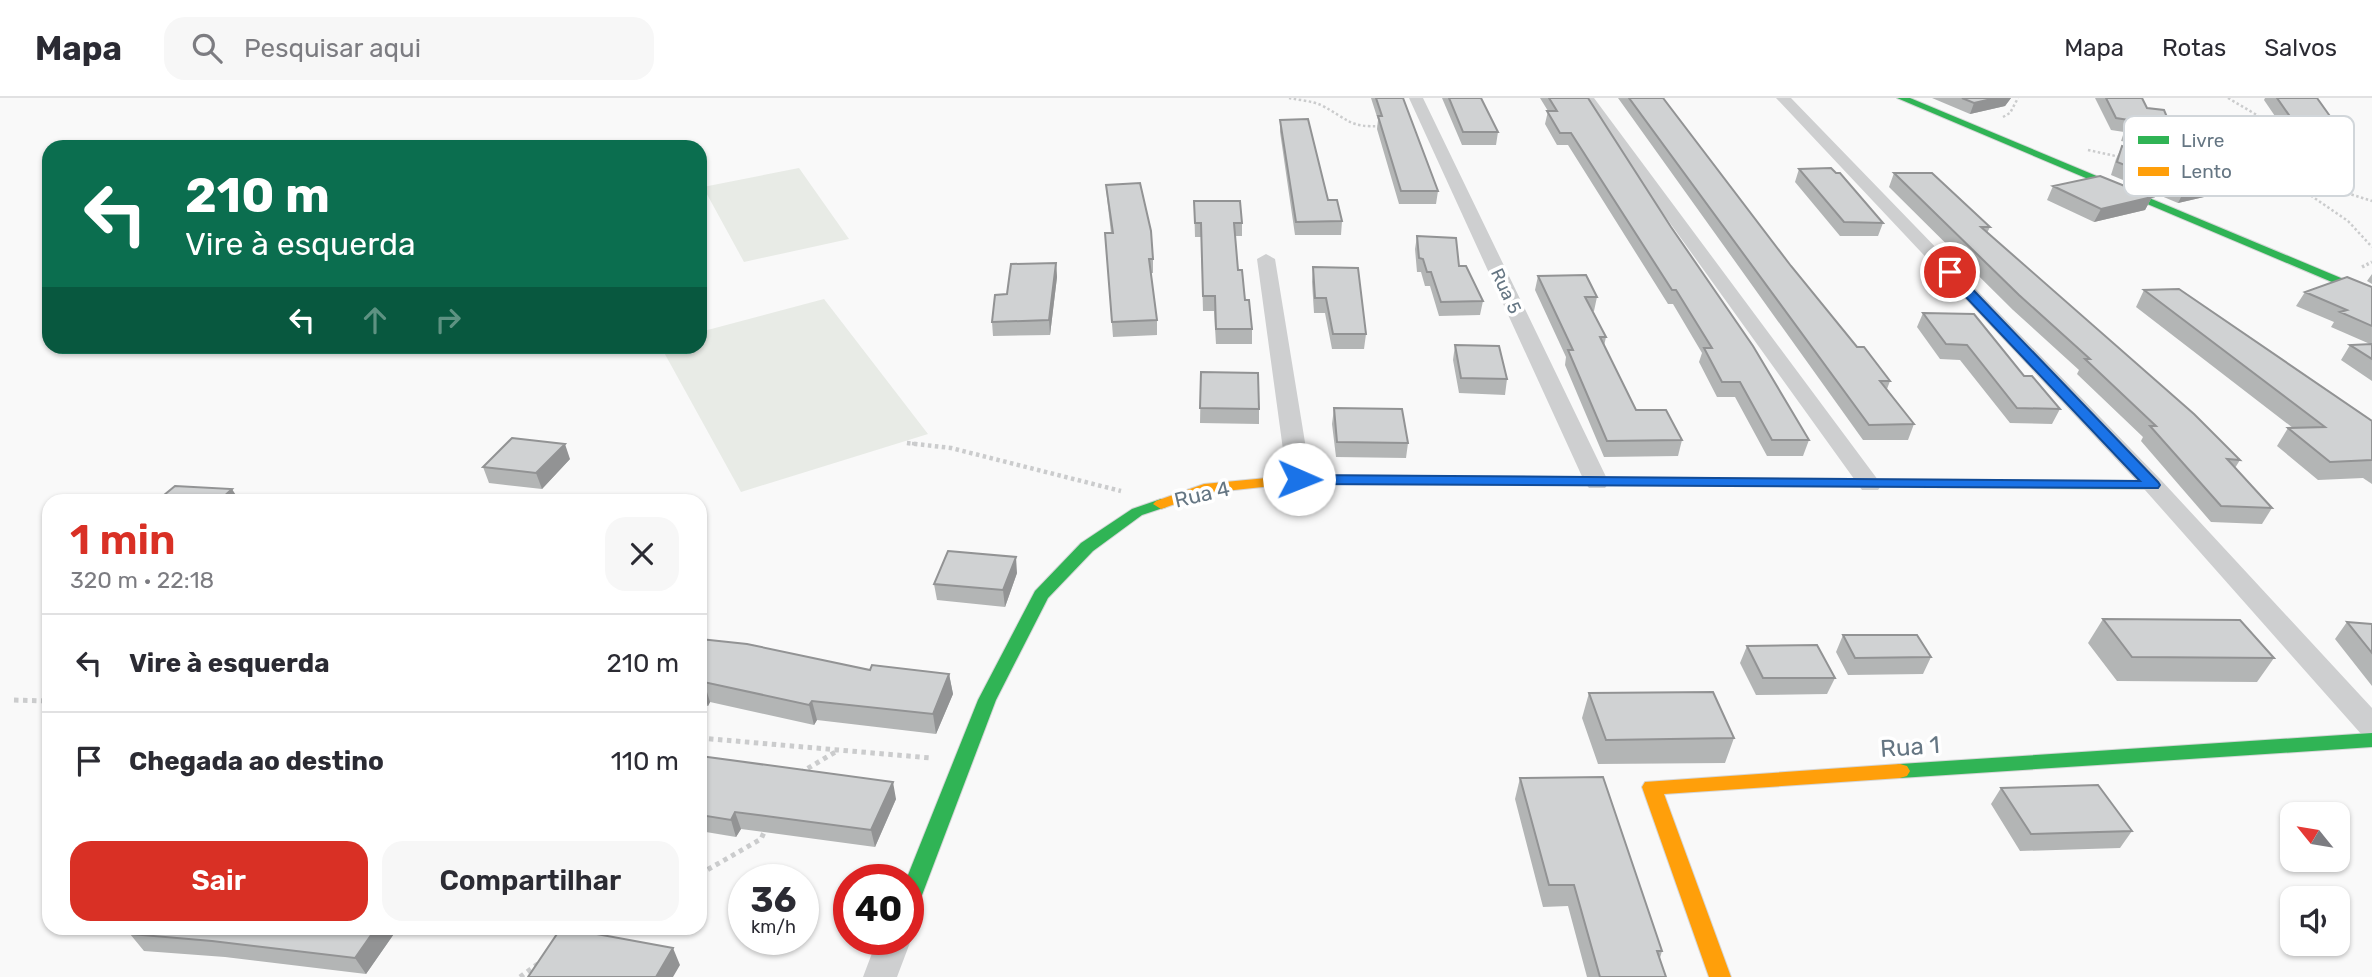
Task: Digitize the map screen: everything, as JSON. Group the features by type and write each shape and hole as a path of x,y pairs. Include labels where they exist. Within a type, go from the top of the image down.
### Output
{"street":[{"name":"Rua 5","path":"1416,98 1597,483"},
{"path":"1587,98 1870,485"},
{"path":"1783,98 2152,485 2372,727"},
{"path":"1902,98 2124,191"},
{"path":"2136,196 2372,295"},
{"path":"1266,259 1299,479"},
{"name":"Rua 4","path":"923,864 987,700 1041,595 1087,547 1137,512 1204,489 1299,479 2152,485"},
{"name":"Rua 1","path":"1720,977 1652,786 2372,740"},
{"path":"880,977 888,955"}],"path":[{"path":"1289,98 1318,104 1345,121 1361,127 1428,126"},
{"path":"2228,98 2259,116"},
{"path":"2078,147 2123,158"},
{"path":"2354,195 2372,201"},
{"path":"2311,196 2348,221 2372,247"},
{"path":"906,443 951,448 1111,491 1130,492"},
{"path":"13,700 42,701"},
{"path":"707,739 963,761"},
{"path":"794,779 839,749"},
{"path":"707,870 761,839 771,817"},
{"path":"578,937 582,935"},
{"path":"520,977 549,956"}],"shaded area":[{"path":"799,168 849,239 744,262 707,194 707,186"},
{"path":"824,299 928,434 741,492 665,354 707,354 707,330"}],"building":[{"path":"1376,98 1403,98 1438,191 1401,191 1378,116 1382,116"},
{"path":"1449,98 1481,98 1498,132 1463,132"},
{"path":"1549,98 1588,98 1671,227 1753,346 1809,440 1772,440 1740,382 1722,382 1704,348 1712,348 1571,133 1560,133 1547,111 1557,111"},
{"path":"1629,98 1663,98 1791,266 1857,347 1864,347 1890,381 1880,381 1914,424 1869,425"},
{"path":"1962,98 1996,98 1974,103"},
{"path":"2106,98 2142,98 2147,108 2164,110 2167,116 2124,116 2124,119 2116,118"},
{"path":"2277,98 2317,98 2330,116 2290,116"},
{"path":"1308,119 1328,200 1337,200 1342,221 1296,222 1280,120"},
{"path":"2122,146 2124,165 2117,162"},
{"path":"1831,168 1840,173 1883,223 1844,222 1799,169"},
{"path":"1894,173 1932,173 1990,227 1981,227 2194,414 2240,460 2227,459 2272,508 2221,506 2150,426 2156,426 2085,359 2090,359 2019,295"},
{"path":"2100,176 2124,186 2124,196 2152,197 2101,209 2053,186"},
{"path":"1140,183 1151,231 1153,259 1149,259 1157,320 1112,322 1105,233 1113,233 1106,185"},
{"path":"1194,201 1240,201 1242,223 1234,223 1238,270 1242,270 1252,329 1216,329 1215,296 1203,296 1201,223 1195,223"},
{"path":"1417,236 1456,238 1459,266 1466,266 1483,301 1441,302 1431,272 1427,272 1423,259 1419,258"},
{"path":"1056,263 1049,320 992,322 995,295 1007,294 1011,264"},
{"path":"1313,267 1358,268 1366,334 1333,334 1326,298 1315,298"},
{"path":"1586,275 1597,297 1585,297 1606,337 1600,337 1636,410 1666,410 1682,440 1607,441 1568,350 1573,350 1538,276"},
{"path":"2347,277 2372,287 2372,326 2340,312 2347,310 2305,292"},
{"path":"2179,289 2372,421 2372,460 2330,462 2288,428 2325,427 2144,290"},
{"path":"1923,313 1974,314 2024,376 2032,376 2060,409 2017,408 1967,345 1946,344"},
{"path":"2372,344 2372,359 2350,345"},
{"path":"1455,345 1499,346 1507,379 1461,378"},
{"path":"1201,372 1258,373 1259,409 1200,408"},
{"path":"1334,408 1402,409 1408,443 1337,442"},
{"path":"512,438 565,444 536,473 483,467"},
{"path":"175,486 232,489 227,494 165,494"},
{"path":"948,551 1016,557 1003,590 934,584"},
{"path":"2103,619 2240,620 2274,658 2132,657"},
{"path":"2347,622 2372,624 2372,653"},
{"path":"1843,635 1917,635 1931,657 1855,658"},
{"path":"707,640 747,644 870,670 872,665 949,674 933,714 812,701 809,705 707,683"},
{"path":"1817,645 1835,678 1763,678 1747,646"},
{"path":"1713,692 1734,738 1606,740 1589,693"},
{"path":"707,757 893,782 871,830 735,812 731,820 707,816"},
{"path":"1603,777 1662,951 1657,951 1666,977 1600,977 1574,885 1549,885 1520,778"},
{"path":"2098,785 2132,831 2031,834 2001,788"},
{"path":"142,935 371,935 355,958"},
{"path":"556,935 602,935 673,948 656,977 528,977"}],"traffic: fast":[{"path":"1902,98 2124,191"},
{"path":"2136,196 2372,295"},
{"path":"1416,480 2153,485"},
{"path":"923,864 987,700 1041,595 1087,547 1137,512 1161,504"},
{"path":"1900,771 2372,740"}],"traffic: slow":[{"path":"1161,504 1204,489 1299,479 1416,480"},
{"path":"1720,977 1652,787 1900,771"}],"route":[{"path":"1299,479 2152,485 1950,272"}]}
